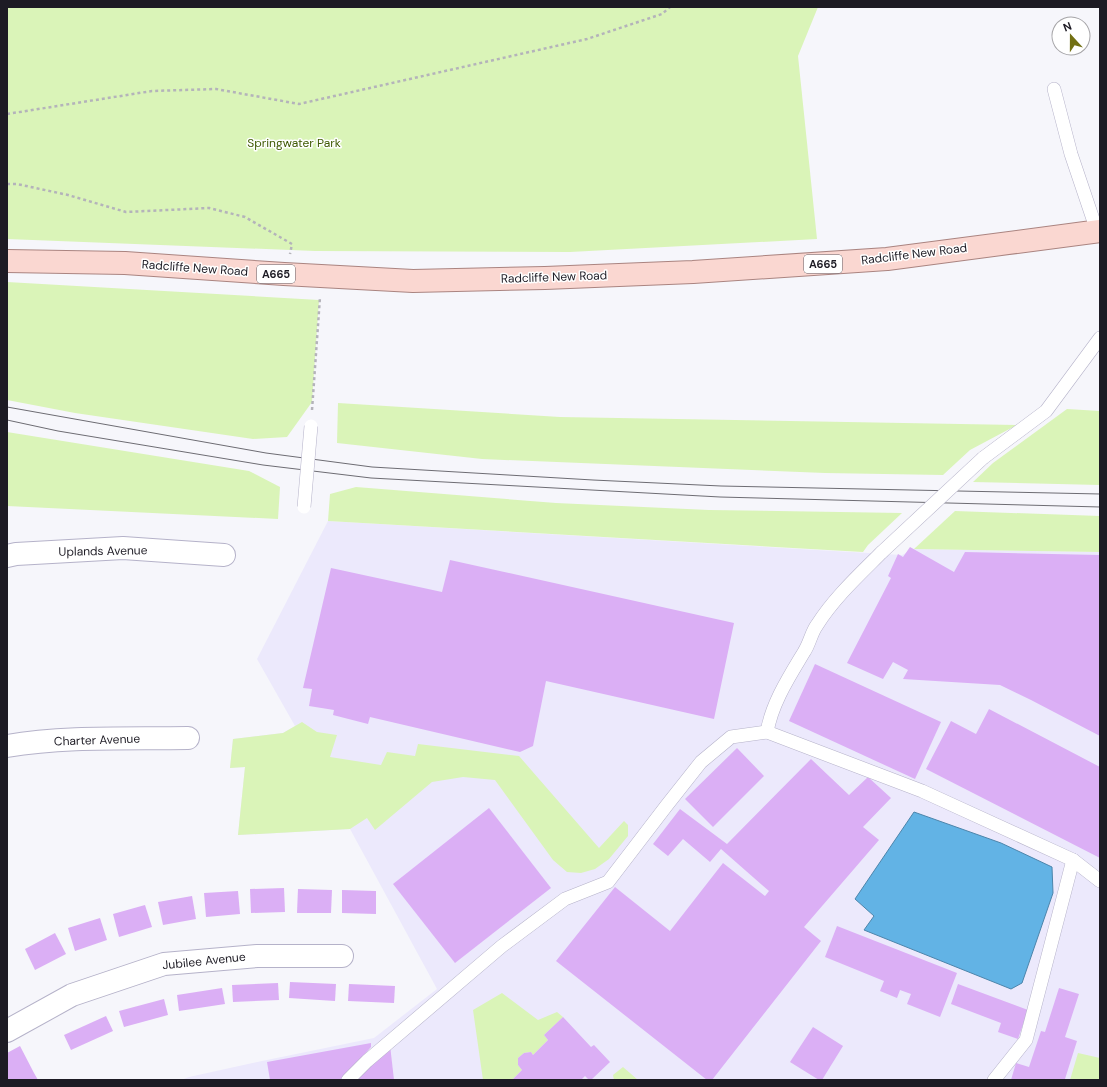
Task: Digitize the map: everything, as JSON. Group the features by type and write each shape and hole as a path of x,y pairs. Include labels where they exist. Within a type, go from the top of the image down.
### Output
{"main road":[{"name":"Radcliffe New Road","path":"7,261 125,263 284,274 413,280 545,278 701,272 887,259 1098,231"}],"street":[{"name":"Uplands Avenue","path":"11,549 123,548 224,555"},
{"name":"Charter Avenue","path":"7,746 90,739 188,738"},
{"name":"Jubilee Avenue","path":"7,1031 72,995 164,964 257,956 342,956"}],"lane":[{"path":"1054,90 1071,154 1098,231"},
{"path":"767,732 769,718 787,680 810,644 816,626 836,600 882,552 983,458 1046,411 1100,338"},
{"path":"304,507 311,426"},
{"path":"348,1080 367,1061 502,946 565,899 608,882 701,762 731,737 767,732 922,791 1072,860 1100,881"},
{"path":"994,1080 1026,1040 1072,860"}],"path":[{"path":"7,114 152,91 216,89 299,104 587,39 662,14 670,7"},
{"path":"7,184 16,184 68,195 126,212 209,208 245,217 292,244 284,274"},
{"path":"311,426 322,276"}],"shaded area":[{"path":"328,521 902,555 914,549 1100,552 1100,1080 181,1080 262,1061 374,1038 437,989 350,829 238,835 245,767 230,768 233,739 283,733 295,726 257,659"}],"green space":[{"name":"Springwater Park","path":"7,7 818,7 798,56 817,239 570,252 315,251 7,239"},
{"path":"7,282 319,300 312,402 287,437 253,439 75,413 7,400"},
{"path":"338,403 560,417 1017,425 970,450 943,475 825,473 482,459 337,443"},
{"path":"1067,409 1100,411 1100,485 973,482 993,463"},
{"path":"7,432 249,471 280,487 278,519 7,506"},
{"path":"356,487 556,503 709,510 902,513 868,545 863,552 328,521 330,494"},
{"path":"955,511 1100,516 1100,552 914,549"},
{"path":"302,722 317,732 337,735 330,757 381,765 387,752 415,756 418,744 519,756 599,848 624,821 628,825 628,836 609,859 595,869 581,873 567,872 553,860 495,780 463,777 432,782 375,830 367,818 350,829 238,835 245,767 230,768 233,739 283,733"},
{"path":"502,993 538,1020 557,1012 563,1017 544,1035 548,1040 533,1055 531,1052 524,1053 518,1058 518,1065 522,1070 512,1080 483,1080 473,1010"},
{"path":"1078,1053 1100,1058 1100,1080 1070,1080"},
{"path":"623,1067 638,1080 614,1080 613,1075"}],"water":[{"path":"914,812 1001,843 1052,867 1053,893 1022,983 1011,989 864,930 874,916 855,899"}],"building":[{"path":"910,547 954,572 965,552 1100,555 1100,736 1000,685 903,679 908,670 893,662 883,679 847,663 891,578 888,576 898,554 903,557"},
{"path":"450,560 734,623 714,719 546,681 533,746 520,752 370,717 368,724 333,715 334,710 309,706 312,689 303,688 331,568 442,592"},
{"path":"815,664 941,722 915,779 789,721"},
{"path":"989,709 1100,767 1100,858 926,769 951,721 976,734"},
{"path":"737,748 764,776 713,827 685,799"},
{"path":"811,759 849,795 868,777 891,798 863,827 879,840 804,927 821,941 712,1080 707,1080 556,961 615,887 670,931 723,863 765,896 769,891 721,849 710,862 683,839 668,856 653,844 680,809 727,844"},
{"path":"489,808 551,888 455,963 393,884"},
{"path":"284,888 285,912 251,913 250,889"},
{"path":"298,889 332,890 331,913 297,913"},
{"path":"342,890 376,891 376,914 342,913"},
{"path":"238,891 240,914 206,917 204,893"},
{"path":"192,896 196,919 163,925 158,902"},
{"path":"145,905 152,927 119,937 113,914"},
{"path":"100,918 107,940 75,951 68,928"},
{"path":"837,926 957,973 940,1017 907,1004 911,994 900,990 897,998 880,991 884,981 825,957"},
{"path":"55,933 66,954 35,970 25,949"},
{"path":"290,982 336,984 335,1001 289,998"},
{"path":"278,983 279,1000 233,1002 232,985"},
{"path":"349,984 395,986 394,1003 348,1001"},
{"path":"958,984 1028,1010 1018,1039 998,1032 1001,1023 951,1004"},
{"path":"222,988 225,1004 179,1011 177,995"},
{"path":"1059,988 1079,994 1065,1037 1077,1041 1065,1079 1068,1080 1011,1080 1016,1063 1029,1067 1041,1031 1045,1032"},
{"path":"164,999 168,1015 124,1027 119,1011"},
{"path":"106,1016 113,1031 71,1050 64,1035"},
{"path":"563,1017 591,1047 594,1045 610,1062 591,1080 585,1076 581,1080 512,1080 522,1070 518,1065 518,1058 524,1053 531,1052 533,1055 548,1040 544,1035"},
{"path":"813,1027 843,1046 822,1080 819,1080 790,1062"},
{"path":"371,1043 371,1047 342,1080 270,1080 267,1062"},
{"path":"390,1045 394,1080 353,1080"},
{"path":"20,1046 38,1080 8,1080 7,1053"}],"tram line":[{"path":"7,407 266,453 372,467 721,486 1100,494"},
{"path":"7,420 58,431 263,465 371,478 720,497 1100,507"}]}
